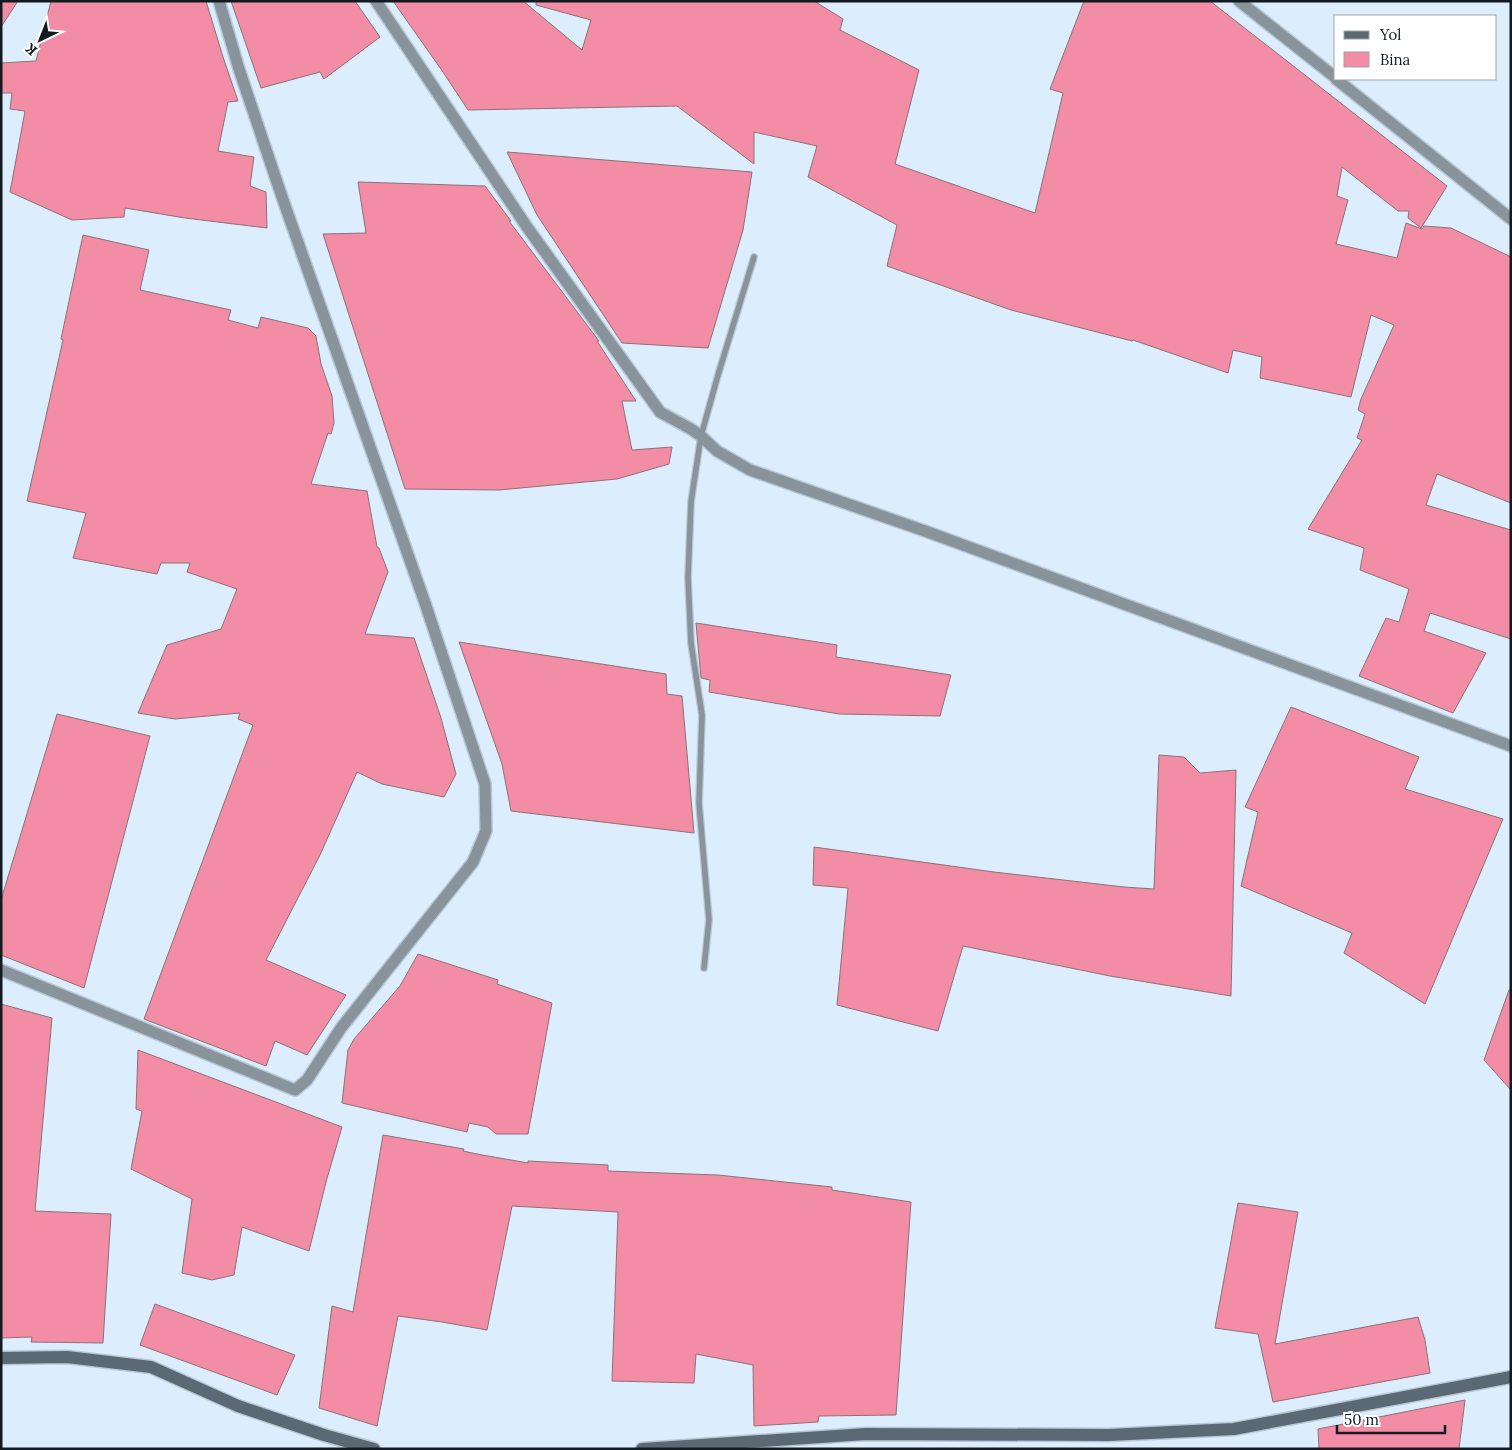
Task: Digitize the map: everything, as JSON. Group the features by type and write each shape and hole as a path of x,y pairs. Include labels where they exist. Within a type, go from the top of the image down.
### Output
{"street":[{"path":"1,970 295,1090 307,1080 341,1028 473,862 486,831 486,784 425,603 270,160 239,69 219,1"},
{"path":"376,1 527,227 660,412 701,436 717,451 750,470 924,531 1511,746"},
{"path":"1239,1 1334,77"},
{"path":"1337,80 1511,219"},
{"path":"1,1358 67,1357 151,1367 238,1406 324,1435 374,1449"},
{"path":"642,1449 866,1434 1109,1435 1234,1430 1511,1377"}],"lane":[{"path":"704,968 709,920 699,803 702,715 690,643 688,578 691,502 701,436 754,257"}],"building":[{"path":"1,1 18,1 1,27"},
{"path":"51,1 206,1 238,101 228,102 218,151 254,157 250,186 266,192 267,228 185,218 125,208 124,217 72,220 10,192 25,111 10,109 12,93 1,93 1,63 36,61"},
{"path":"231,1 355,1 380,37 324,79 320,72 261,88"},
{"path":"393,1 523,1 582,50 591,20 536,5 536,1 814,1 843,19 840,30 919,70 895,164 1035,213 1063,93 1050,89 1084,1 1210,1 1447,186 1421,228 1408,218 1409,211 1398,211 1342,167 1337,196 1348,200 1336,244 1397,258 1406,223 1422,229 1424,226 1451,228 1511,257 1511,503 1437,474 1426,505 1511,530 1511,639 1430,613 1424,631 1486,653 1453,713 1359,676 1386,618 1399,622 1409,589 1360,570 1364,548 1308,529 1362,440 1357,438 1365,414 1358,410 1361,399 1394,325 1371,315 1351,397 1260,378 1262,357 1233,350 1228,373 1133,340 1011,310 887,266 897,225 808,177 817,146 754,132 754,164 677,106 468,110"},
{"path":"507,152 752,172 743,230 708,348 622,343 537,215"},
{"path":"358,182 485,186 599,341 597,341 636,401 622,401 632,450 672,447 669,464 617,479 499,490 405,489 323,234 366,233"},
{"path":"83,235 149,250 140,290 231,310 228,320 258,328 261,317 308,328 316,336 321,364 332,396 334,423 331,434 328,433 311,484 367,491 377,547 388,572 365,634 414,638 441,718 456,774 444,797 382,784 357,772 320,855 266,960 346,995 307,1055 275,1041 266,1066 144,1019 253,725 238,719 240,713 175,719 138,713 167,645 221,629 237,589 187,572 190,563 161,563 157,574 73,558 86,513 27,501 63,340 61,339"},
{"path":"696,623 837,645 836,657 951,675 940,716 839,714 709,692 710,680 701,678"},
{"path":"459,642 666,674 667,694 682,696 694,833 511,811 502,764"},
{"path":"1291,707 1419,757 1405,789 1503,819 1425,1004 1344,953 1352,933 1241,886 1258,812 1245,807"},
{"path":"57,714 150,736 84,988 1,955 1,900"},
{"path":"1159,755 1184,757 1200,773 1236,770 1231,996 1110,976 963,946 938,1031 837,1005 848,888 813,885 814,847 994,872 1154,889"},
{"path":"418,954 498,980 497,984 552,1003 528,1134 496,1134 488,1127 469,1123 467,1132 342,1103 348,1050 354,1039 400,986"},
{"path":"1509,990 1511,990 1511,1090 1484,1060"},
{"path":"1,1004 52,1018 35,1211 111,1214 103,1343 31,1342 32,1337 1,1338"},
{"path":"138,1050 342,1127 309,1251 242,1227 234,1275 212,1280 182,1273 192,1199 131,1169 142,1111 136,1109"},
{"path":"383,1135 464,1149 463,1151 528,1163 528,1161 608,1165 608,1171 718,1175 832,1187 832,1190 911,1202 896,1415 819,1416 818,1422 754,1426 753,1365 696,1354 694,1383 612,1381 618,1212 512,1206 487,1330 398,1316 377,1426 319,1408 332,1306 353,1312"},
{"path":"1238,1203 1298,1212 1275,1344 1418,1317 1425,1340 1430,1373 1273,1402 1258,1334 1215,1328"},
{"path":"155,1304 295,1355 277,1395 140,1345"},
{"path":"1465,1400 1459,1449 1319,1449 1318,1429"}]}
